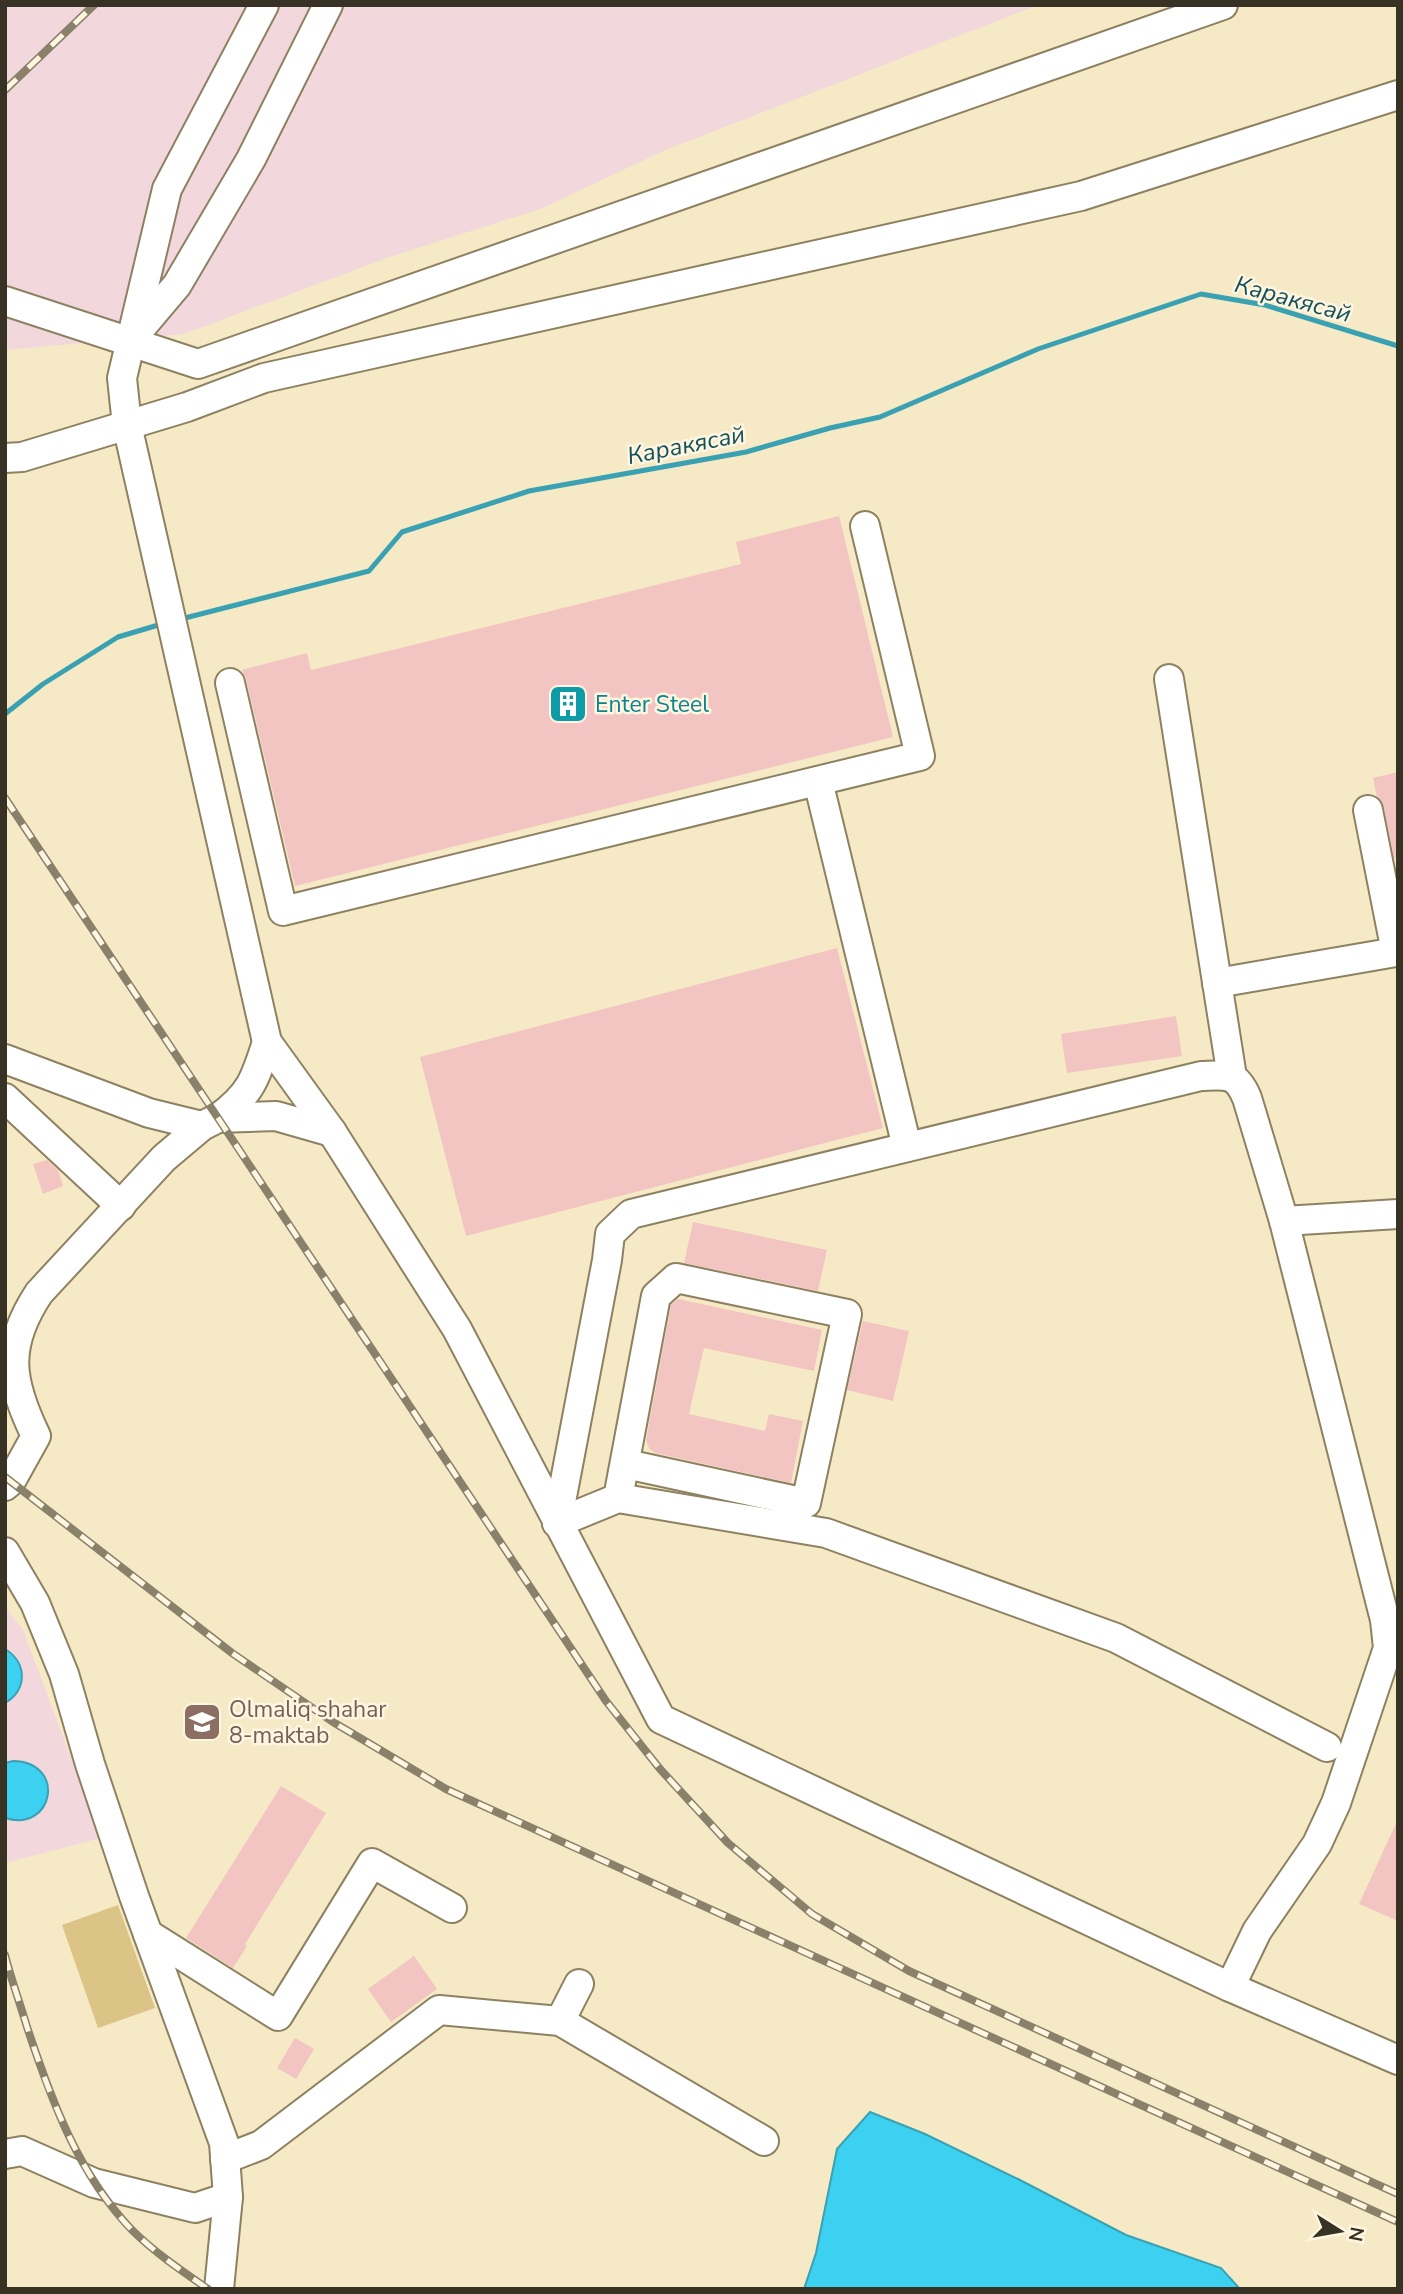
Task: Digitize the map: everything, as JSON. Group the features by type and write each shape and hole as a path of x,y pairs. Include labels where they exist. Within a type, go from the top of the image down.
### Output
{"street":[{"path":"264,5 167,189 122,378 127,425 267,1042 332,1132 457,1329 661,1719 1230,1987 1398,2060"},
{"path":"130,341 177,285 251,159 328,5"},
{"path":"5,301 198,364 1223,5"},
{"path":"5,458 22,457 187,407 264,378 1081,196 1398,95"},
{"path":"230,683 283,911 920,756 865,526"},
{"path":"1169,679 1232,1077"},
{"path":"818,780 908,1147"},
{"path":"1217,982 1396,952 1368,810"},
{"path":"5,1486 11,1482 36,1436 22,1407 14,1379 15,1352 23,1318 39,1293 164,1158 240,1102 257,1076 267,1042"},
{"path":"5,1059 149,1113 210,1122 276,1116 332,1132"},
{"path":"557,1523 610,1234 631,1214 1201,1076 1232,1077 1240,1082 1284,1221 1385,1620 1388,1648 1336,1803 1322,1834 1298,1874 1256,1931 1230,1987"},
{"path":"5,1098 121,1206"},
{"path":"149,1113 164,1158"},
{"path":"1284,1221 1398,1214"},
{"path":"618,1498 656,1296 676,1278 847,1314 806,1503 626,1464"},
{"path":"557,1523 618,1498 825,1533 1116,1638 1327,1747"},
{"path":"5,1552 35,1602 64,1674 90,1764 224,2143 228,2197 219,2289"},
{"path":"148,1934 278,2016 372,1863 452,1908"},
{"path":"560,2021 579,1984"},
{"path":"226,2159 261,2145 439,2011 560,2021 764,2141"},
{"path":"11,2147 94,2183 195,2208 228,2197"}],"shaded area":[{"path":"5,5 1038,5 663,151 543,208 387,258 184,334 5,350"},
{"path":"5,1607 23,1630 101,1838 5,1863"},
{"path":"118,1905 155,2008 98,2028 62,1925"}],"water":[{"path":"5,1649 18,1661 22,1676 18,1691 5,1703"},
{"path":"13,1761 30,1764 41,1772 47,1783 48,1796 43,1807 35,1816 22,1820 5,1818 5,1763"},
{"path":"870,2112 925,2134 1126,2235 1221,2268 1240,2289 804,2289 816,2253 837,2149"}],"building":[{"name":"Enter Steel","path":"839,516 893,737 295,886 242,670 307,653 311,670 741,564 736,542"},
{"path":"1398,772 1398,858 1394,858 1384,807 1377,797 1373,778"},
{"path":"837,948 883,1128 466,1236 420,1057"},
{"path":"1176,1016 1182,1056 1067,1073 1061,1034"},
{"path":"47,1160 58,1170 63,1186 43,1194 33,1164"},
{"path":"693,1222 827,1250 818,1291 684,1263"},
{"path":"678,1299 822,1330 814,1371 704,1348 689,1414 765,1431 769,1414 803,1421 791,1483 655,1453 649,1448 646,1440 671,1305"},
{"path":"863,1321 909,1331 893,1401 847,1390"},
{"path":"281,1786 326,1813 233,1968 186,1938"},
{"path":"1398,1819 1398,1921 1359,1904"},
{"path":"414,1956 437,1989 391,2022 368,1989"},
{"path":"295,2038 314,2049 296,2079 277,2068"}],"waterway":[{"name":"Каракясай","path":"181,619 369,571 402,532 529,491 746,452 880,417 1038,349 1201,294 1265,305 1398,346"},
{"name":"Каракясай","path":"5,714 43,684 118,637 165,623"}],"railway":[{"path":"5,90 94,5"},
{"path":"5,798 606,1701 660,1769 728,1843 812,1914 909,1971 1398,2194"},
{"path":"5,1477 232,1653 333,1722 446,1789 1398,2222"},
{"path":"5,1955 46,2081 68,2134 96,2185 132,2230 168,2261 208,2289"}],"place":[{"name":"Enter Steel","path":"568,704"},
{"name":"Olmaliq shahar 8-maktab","path":"202,1722"}]}
